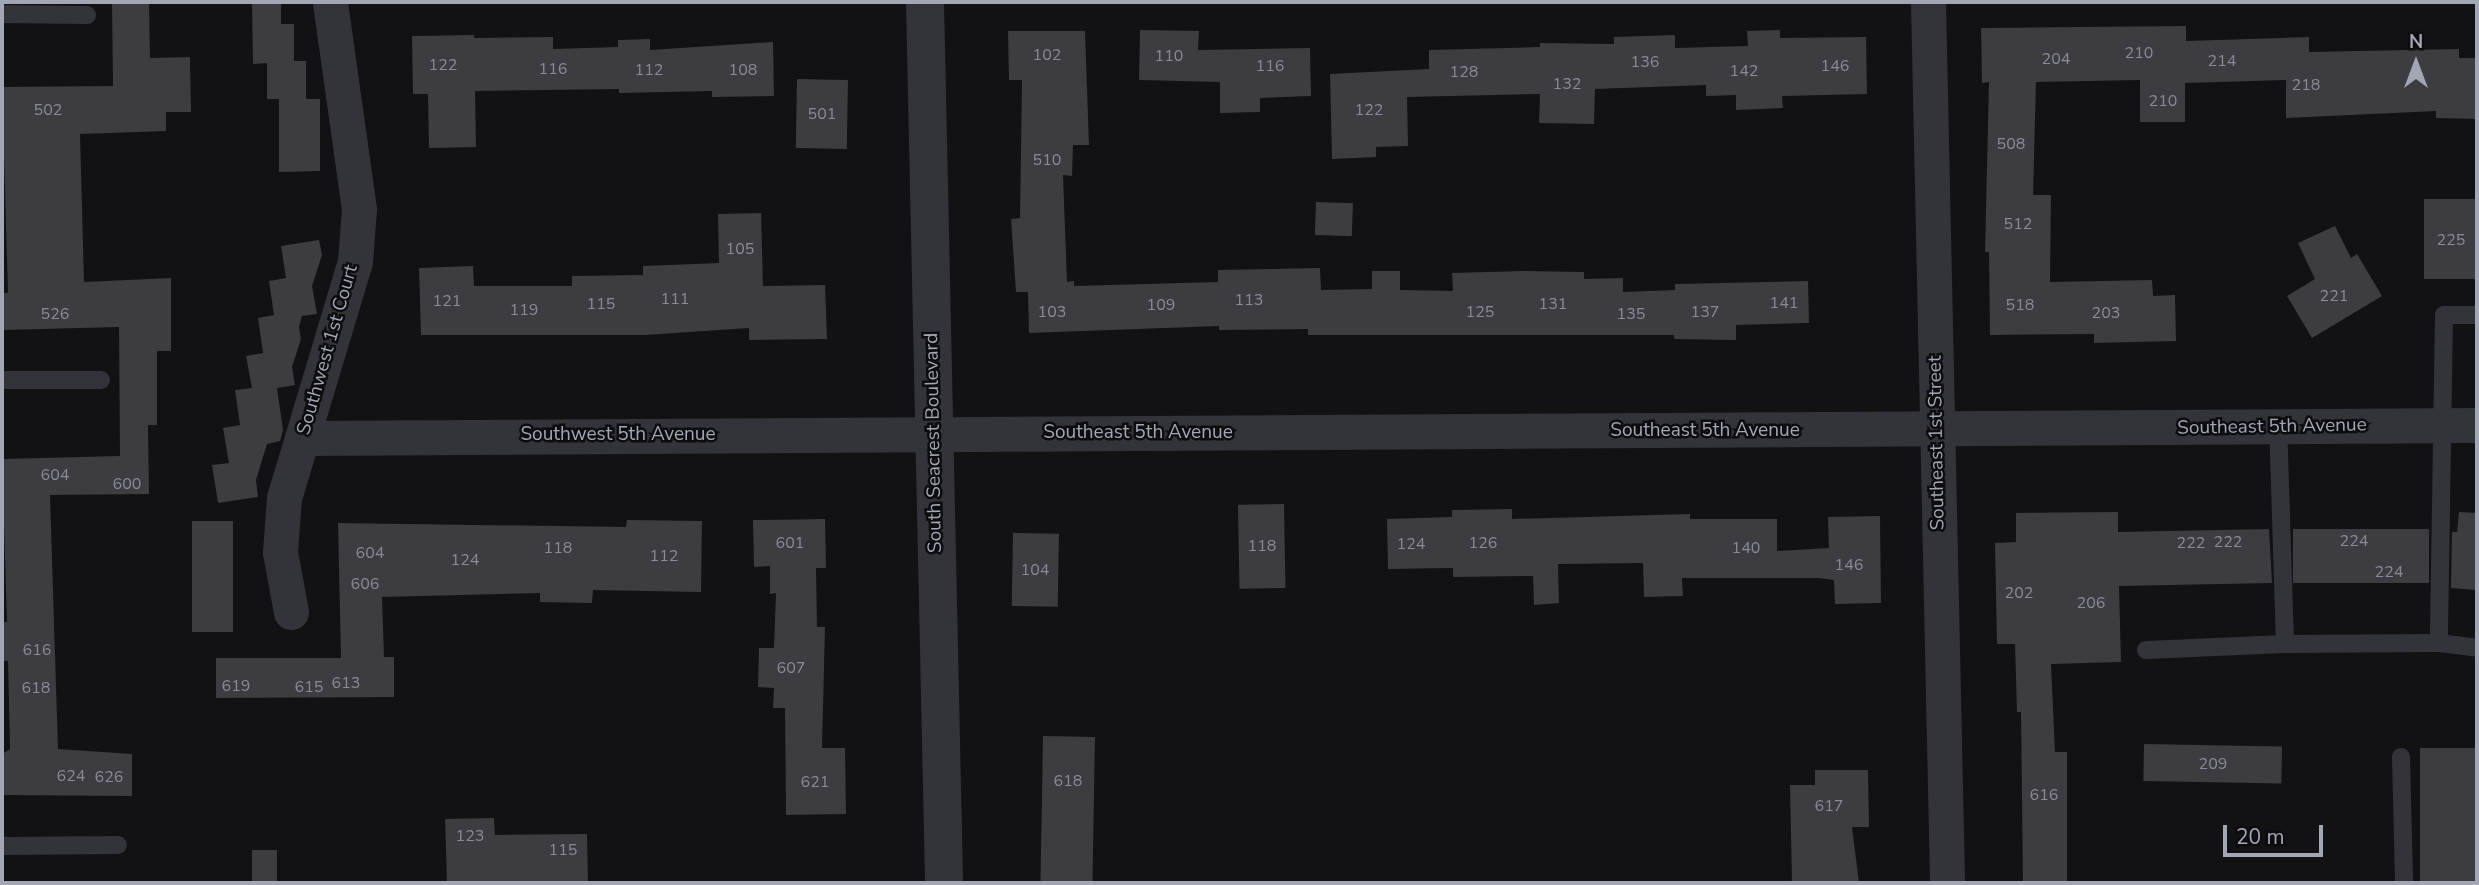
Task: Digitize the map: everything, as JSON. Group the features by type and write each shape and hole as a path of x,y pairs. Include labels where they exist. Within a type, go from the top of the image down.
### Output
{"street":[{"name":"Southwest 1st Court","path":"291,612 283,578 281,525 302,438 355,261 359,209 330,2"},
{"name":"South Seacrest Boulevard","path":"925,2 944,883"},
{"name":"Southeast 1st Street","path":"1928,2 1947,883"},
{"name":"Southeast 5th Avenue","path":"934,433 1937,430 2477,425"},
{"name":"Southwest 5th Avenue","path":"302,438 934,433"}],"lane":[{"path":"2,14 87,15"},
{"path":"2439,643 2444,315 2477,315"},
{"path":"2,380 101,380"},
{"path":"2277,427 2285,644"},
{"path":"2146,650 2285,644 2439,643 2477,648"},
{"path":"2401,757 2404,883"},
{"path":"2,846 118,845"}],"building":[{"path":"112,2 149,2 150,58 190,57 191,112 166,112 166,131 80,134 84,282 171,278 171,351 157,351 157,425 148,425 149,494 50,495 58,749 132,754 132,796 2,795 2,754 10,749 8,661 2,661 2,622 7,622 2,459 120,456 119,327 2,330 2,293 8,293 2,87 113,86"},
{"path":"252,2 281,2 281,24 294,24 294,61 306,61 306,99 320,99 320,171 279,172 279,99 267,99 267,63 253,64"},
{"path":"2186,26 2186,41 2309,37 2309,52 2459,49 2459,58 2477,58 2477,119 2436,118 2436,111 2286,118 2286,80 2185,83 2185,122 2140,122 2140,80 2036,82 2033,195 2051,195 2050,282 2152,280 2153,296 2175,295 2176,341 2094,343 2094,334 1990,335 1989,252 1985,252 1989,82 1982,83 1981,28"},
{"path":"1140,30 1199,31 1198,50 1310,48 1311,96 1260,98 1260,112 1220,113 1220,82 1139,80"},
{"path":"1780,30 1780,38 1866,37 1867,94 1782,96 1783,108 1736,110 1736,95 1706,96 1706,85 1595,89 1594,124 1539,123 1540,94 1407,97 1408,146 1376,147 1376,157 1332,159 1330,74 1429,69 1429,50 1540,47 1540,43 1614,44 1614,37 1675,35 1675,48 1748,46 1747,31"},
{"path":"1008,31 1085,31 1089,145 1073,145 1072,176 1063,175 1067,282 1074,281 1074,286 1218,282 1218,270 1320,268 1321,290 1372,289 1372,271 1400,271 1400,290 1453,291 1452,273 1523,271 1584,272 1584,279 1623,278 1623,292 1675,290 1675,284 1808,281 1809,323 1736,325 1736,340 1674,339 1674,335 1308,335 1308,329 1219,330 1219,326 1029,333 1028,292 1016,292 1011,219 1020,218 1022,80 1009,80"},
{"path":"474,35 474,38 553,37 553,49 618,47 618,40 650,39 650,50 773,42 774,96 712,97 712,91 619,93 619,89 475,91 476,147 429,148 428,94 413,94 412,36"},
{"path":"797,79 848,80 847,149 796,148"},
{"path":"2424,199 2477,199 2477,279 2424,279"},
{"path":"1316,202 1353,203 1352,236 1315,235"},
{"path":"761,213 763,286 825,285 827,339 749,340 749,328 645,335 421,335 419,268 473,266 474,286 572,286 572,276 643,275 643,266 719,263 718,214"},
{"path":"2335,226 2351,258 2357,254 2382,296 2312,338 2287,296 2315,279 2298,243"},
{"path":"319,240 322,255 312,286 317,314 302,316 299,327 301,339 292,367 295,385 277,388 283,430 280,441 267,444 256,480 258,497 218,503 212,465 229,463 223,428 240,425 235,390 252,388 246,356 263,353 258,318 274,315 269,281 286,278 281,246"},
{"path":"1284,504 1285,588 1239,589 1238,505"},
{"path":"1512,509 1512,519 1690,514 1690,519 1777,519 1777,551 1829,548 1828,517 1880,516 1881,603 1835,604 1834,580 1818,578 1682,578 1683,596 1644,597 1643,563 1558,564 1559,603 1534,605 1533,576 1453,577 1453,568 1388,569 1387,519 1452,517 1452,510"},
{"path":"2118,512 2118,532 2269,529 2272,583 2119,586 2121,662 2051,664 2055,752 2067,752 2067,883 2023,883 2021,712 2017,712 2015,644 1997,644 1995,543 2016,542 2016,513"},
{"path":"2459,512 2477,513 2477,590 2451,588 2452,532 2457,532"},
{"path":"825,519 826,568 816,568 817,627 825,627 822,748 845,748 846,814 786,815 785,708 773,708 774,688 758,687 759,648 774,648 776,593 770,594 770,566 754,567 753,520"},
{"path":"627,520 702,521 701,592 593,590 592,603 540,602 540,593 382,597 384,657 394,657 394,697 216,698 216,658 341,658 338,523 626,527"},
{"path":"192,521 233,521 233,632 192,632"},
{"path":"2293,529 2429,529 2429,583 2293,583"},
{"path":"1013,533 1059,534 1058,607 1012,606"},
{"path":"1043,736 1095,737 1092,883 1040,883"},
{"path":"2144,744 2282,746 2281,783 2143,781"},
{"path":"2420,748 2477,748 2477,883 2420,883"},
{"path":"1815,770 1868,770 1869,827 1852,827 1859,883 1792,883 1790,785 1815,785"},
{"path":"494,818 495,835 587,834 588,883 447,883 445,819"},
{"path":"252,850 277,850 277,883 252,883"}]}
